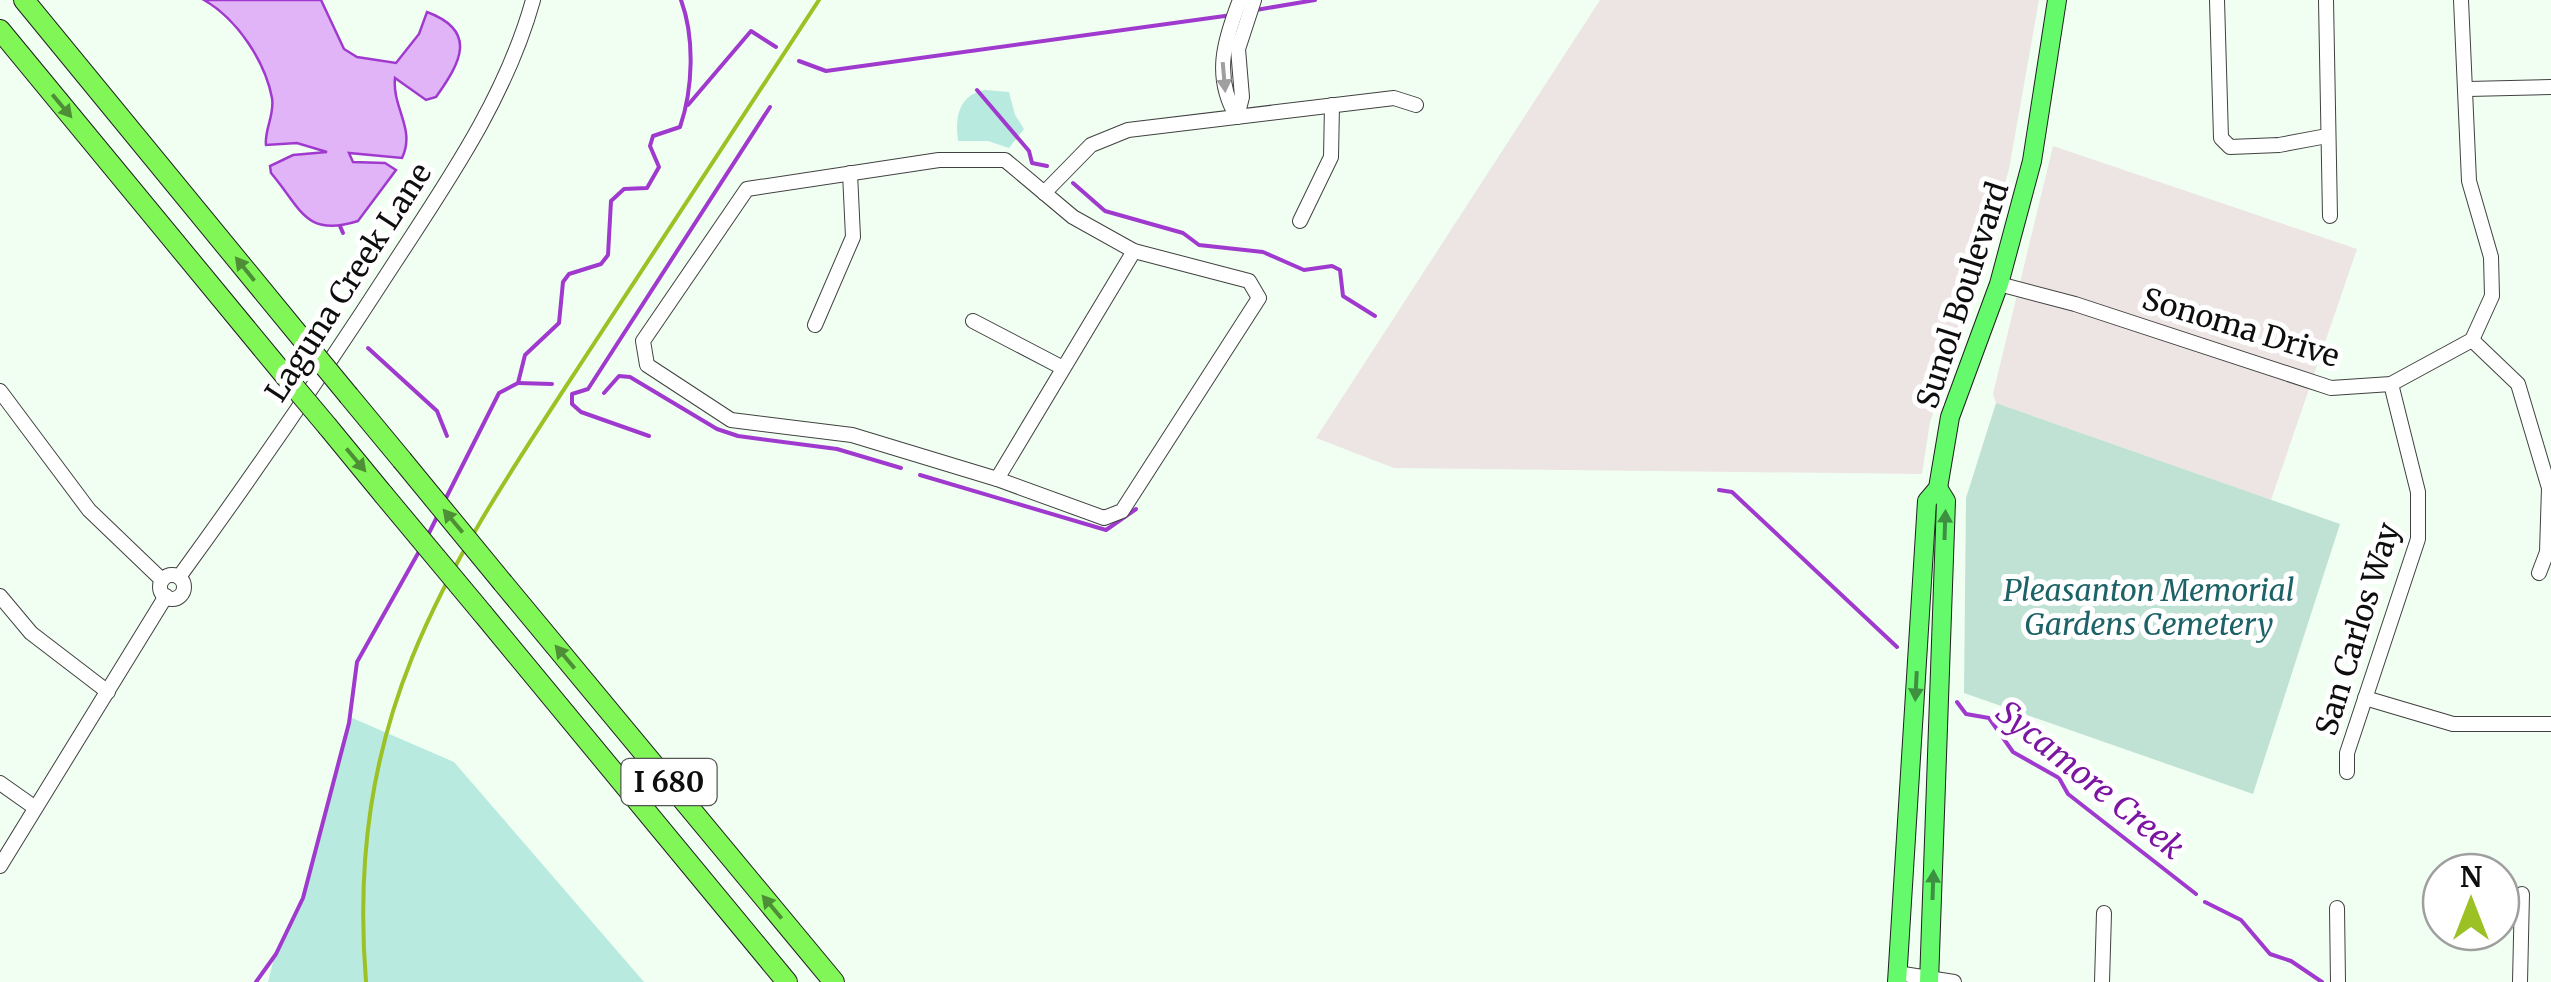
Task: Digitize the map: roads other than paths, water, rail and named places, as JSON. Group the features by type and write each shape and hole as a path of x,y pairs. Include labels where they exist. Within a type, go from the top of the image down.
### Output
{"highway":[{"name":"I 680","path":"24,0 834,982"},
{"name":"I 680","path":"0,30 787,982"}],"main road":[{"name":"Sunol Boulevard","path":"1897,978 1927,501 1938,488 1950,417 1999,284 2038,132 2057,0"},
{"name":"Sunol Boulevard","path":"1929,980 1946,501 1938,488"},
{"path":"1924,560 1931,592 1929,646 1941,655"}],"street":[{"name":"Laguna Creek Lane","path":"0,866 166,596 182,594 180,578 272,450 481,126 522,41 533,0"},
{"path":"1237,117 1242,97 1234,35 1240,0"},
{"path":"1234,35 1254,0"},
{"path":"2217,0 2220,138 2230,147 2279,145 2327,136"},
{"path":"2326,0 2330,216"},
{"path":"2461,0 2470,181 2491,256 2492,296 2472,340 2518,384 2549,488 2547,552 2539,573"},
{"path":"2468,89 2551,87"},
{"path":"1044,193 1078,156 1108,136 1394,98 1416,106"},
{"path":"1300,221 1331,157 1332,106"},
{"path":"939,160 1005,160 1073,217 1134,251 1249,280 1260,298 1122,510 1104,518 997,479 852,435 732,420 647,365 642,341 747,189 850,173 939,160"},
{"path":"815,325 853,237 850,173"},
{"path":"997,479 1134,251"},
{"name":"Sonoma Drive","path":"1999,284 2075,304 2331,388 2391,384 2472,340"},
{"path":"973,321 1064,368"},
{"name":"San Carlos Way","path":"2348,772 2348,753 2418,539 2418,492 2391,384"},
{"path":"0,391 89,510 162,580"},
{"path":"166,596 160,589 162,580 169,575 180,578"},
{"path":"0,596 31,632 108,692"},
{"path":"2365,698 2453,724 2551,724"},
{"path":"0,783 34,807"},
{"path":"2520,982 2522,894"},
{"path":"2338,908 2338,982"},
{"path":"2102,982 2104,913"},
{"path":"1897,978 1954,982"}],"waterway":[{"path":"445,500 499,393 518,383 525,355 559,323 563,282 569,274 601,264 608,255 611,201 624,189 647,188 659,167 650,146 653,136 680,127 691,64 689,31 681,0"},
{"path":"1256,10 1315,0"},
{"path":"799,61 826,71 1232,15"},
{"path":"688,105 751,31 776,47"},
{"name":"Sycamore Creek","path":"977,90 1029,151 1032,163 1047,166"},
{"path":"649,436 581,412 572,404 572,394 588,389 770,107"},
{"name":"Sycamore Creek","path":"1073,183 1105,211 1183,233 1199,245 1263,252 1304,270 1332,266 1340,270 1343,296 1375,316"},
{"path":"340,226 343,233"},
{"path":"368,348 437,411 447,436"},
{"path":"604,393 619,376 630,377 717,429 738,436 837,449 901,468"},
{"path":"518,383 552,384"},
{"path":"920,475 1106,530 1136,509"},
{"name":"Sycamore Creek","path":"1719,490 1732,492 1897,647"},
{"path":"428,535 437,517"},
{"path":"256,982 276,954 303,898 349,723 357,662 421,548"},
{"name":"Sycamore Creek","path":"1957,702 1966,714 1989,718 2013,752 2059,778 2068,794 2196,894"},
{"name":"Sycamore Creek","path":"2205,902 2241,920 2270,954 2291,961 2322,982"}],"railway":[{"path":"366,982 364,885 373,797 391,717 419,641 454,568 496,495 819,0"}],"park label":[{"name":"Pleasanton Memorial Gardens Cemetery","path":"2149,607"}]}
